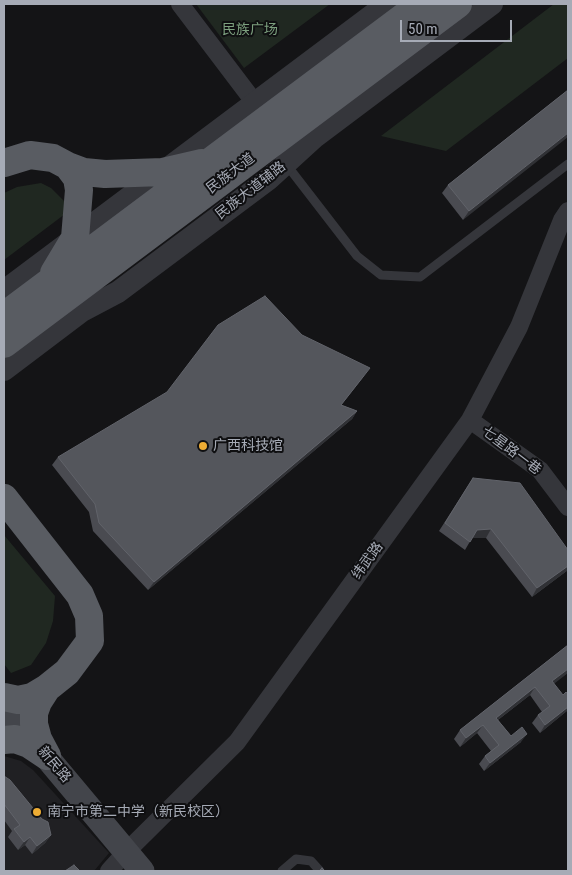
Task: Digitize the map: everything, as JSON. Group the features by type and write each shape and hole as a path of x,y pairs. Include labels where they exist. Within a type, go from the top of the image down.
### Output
{"highway":[{"name":"民族大道","path":"4,316 421,4"},
{"name":"民族大道","path":"4,344 458,4"},
{"path":"4,163 30,155 53,158 84,172 105,174 163,172 211,161"},
{"path":"47,284 75,238 80,190 77,178 68,166"},
{"path":"4,498 68,577 80,595 89,616 90,641 67,672 47,688 32,696 18,700 4,697"},
{"path":"47,688 38,702 34,713 34,724 38,739 47,756"},
{"path":"4,740 15,739 29,744 47,756"}],"main road":[{"name":"新民路","path":"4,706 142,871"}],"street":[{"path":"180,4 255,103"},
{"path":"4,291 387,4"},
{"name":"民族大道辅路","path":"4,370 82,311 118,292 269,179 315,136 492,4"},
{"name":"纬武路","path":"109,871 237,742 470,420 519,327 562,220 568,211"},
{"name":"七星路一巷","path":"470,420 540,470 568,508"}],"lane":[{"path":"286,164 356,256 381,275 420,277 568,164"},
{"path":"282,871 296,859 311,861 320,871"}],"shaded area":[{"name":"南宁市第二中学（新民校区）","path":"4,756 21,761 33,770 109,853 94,871 4,871"}],"green space":[{"name":"民族广场","path":"196,4 330,4 244,68"},
{"path":"554,4 568,4 568,58 446,151 381,136"},
{"path":"41,183 51,188 67,204 65,214 4,260 4,193 17,187"},
{"path":"4,535 55,596 53,621 46,643 31,665 11,673 4,664"}],"building":[{"path":"568,90 568,133 469,211 448,185"},
{"name":"广西科技馆","path":"265,296 302,335 370,368 341,405 357,411 154,582 99,523 95,504 58,457 167,392 218,325"},
{"path":"473,478 520,483 568,550 568,566 537,588 491,529 477,530 470,542 445,523"},
{"path":"568,645 568,669 552,681 563,695 566,692 568,694 568,707 545,725 538,715 550,706 535,687 496,718 511,736 522,727 527,734 490,763 485,756 499,745 483,725 466,738 460,730"},
{"path":"4,776 10,780 42,819 48,822 51,835 37,846 30,837 24,842 14,829 20,825 4,804"},
{"path":"74,865 80,871 65,871"}],"place":[{"name":"广西科技馆","path":"203,446"},
{"name":"南宁市第二中学（新民校区）","path":"37,812"}]}
